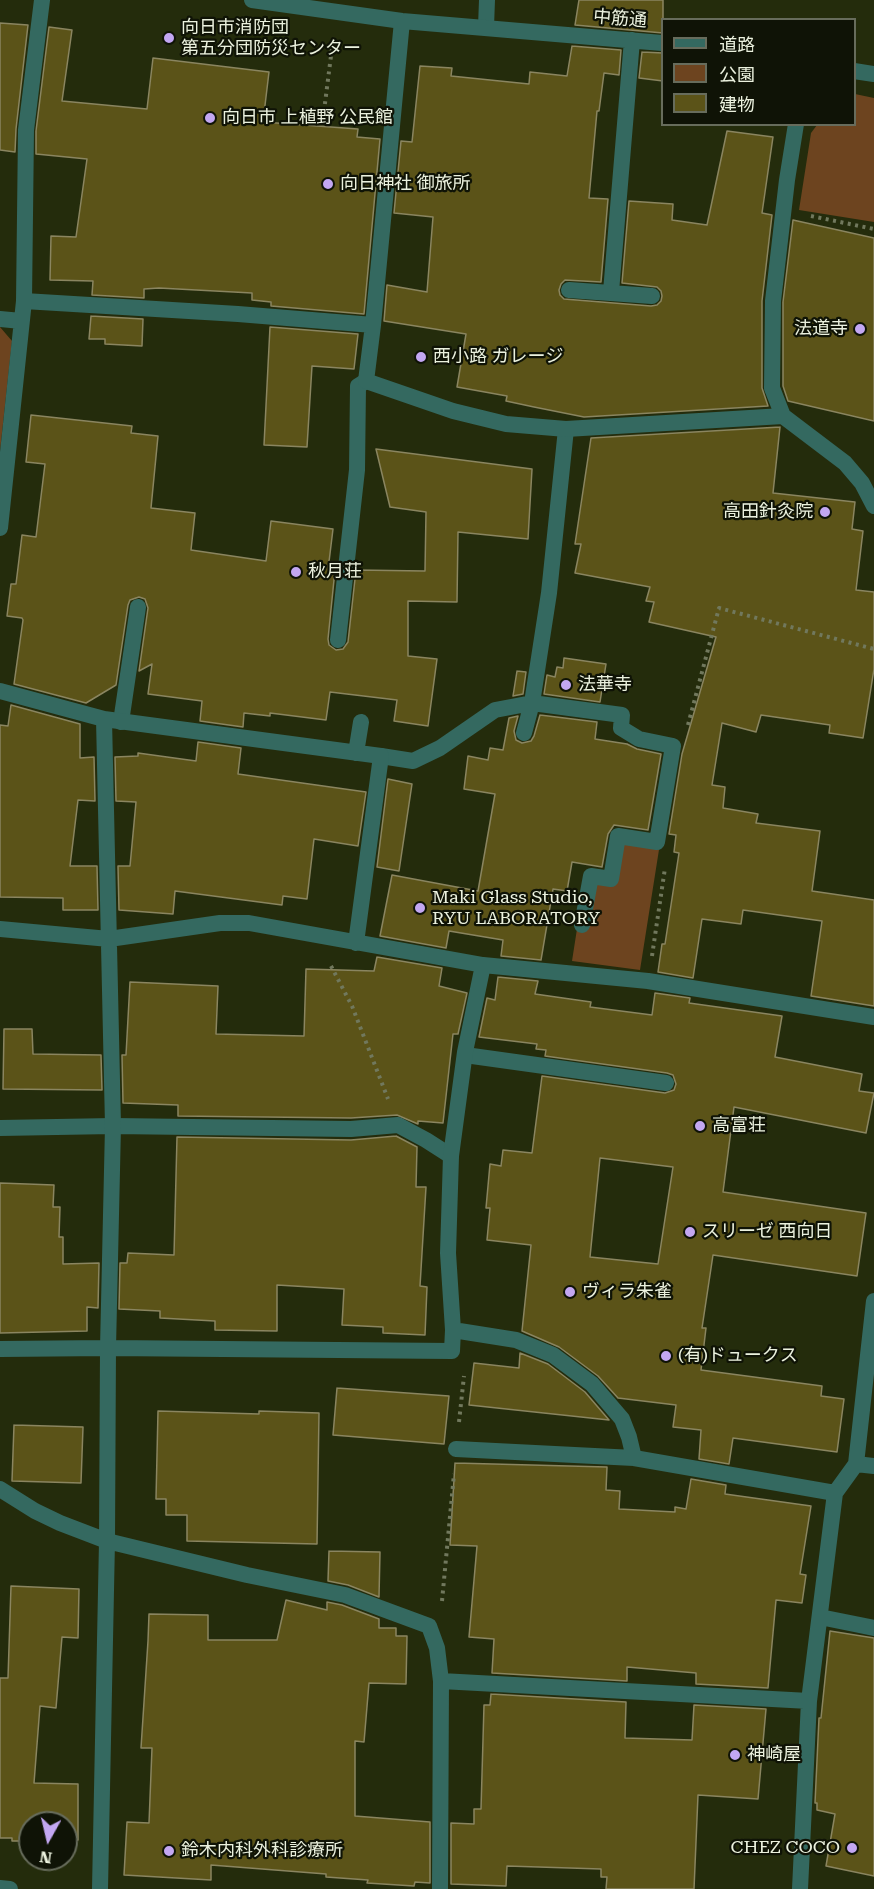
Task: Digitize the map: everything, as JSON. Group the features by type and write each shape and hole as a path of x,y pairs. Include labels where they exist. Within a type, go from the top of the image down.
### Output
{"street":[{"path":"0,528 2,480 24,301 26,130 42,0"},
{"name":"中筋通","path":"252,0 402,21 661,43"},
{"path":"486,27 487,0"},
{"path":"338,640 357,470 358,386 366,381 374,325 402,21"},
{"path":"611,292 632,40"},
{"path":"856,71 874,74"},
{"path":"796,126 773,301 772,388 783,416 845,462 862,483 874,506"},
{"path":"569,290 652,296"},
{"path":"24,301 374,325"},
{"path":"0,319 21,321"},
{"path":"366,381 453,411 506,424 566,429 783,416"},
{"path":"524,733 532,703 549,593 566,429"},
{"path":"121,722 138,607"},
{"path":"0,691 121,722 413,761 440,748 495,711 532,703 622,715 621,728 639,740 673,746 657,842 618,836 611,879 591,876 582,925"},
{"path":"100,1889 113,1126 104,719"},
{"path":"356,753 361,722"},
{"path":"356,943 381,756"},
{"path":"0,929 109,939 249,922 483,965 648,981 874,1017"},
{"path":"0,1349 452,1351 453,1330 448,1253 451,1156 465,1055 483,965"},
{"path":"465,1055 666,1083"},
{"path":"0,1128 113,1126 351,1129 398,1125 451,1156"},
{"path":"800,1889 809,1701 836,1493 856,1464 870,1363 874,1301"},
{"path":"453,1330 516,1340 553,1356 592,1384 622,1419 634,1458"},
{"path":"456,1449 634,1458 836,1493"},
{"path":"856,1464 874,1466"},
{"path":"0,1489 35,1511 107,1541 247,1575 345,1595 429,1626 437,1648 441,1680 440,1889"},
{"path":"820,1617 874,1628"},
{"path":"441,1680 809,1701"},
{"path":"0,1888 10,1889"}],"path":[{"path":"323,119 337,12"},
{"path":"783,211 874,229"},
{"path":"686,735 719,608 874,649"},
{"path":"648,981 666,858"},
{"path":"315,935 352,1006 398,1125"},
{"path":"429,1626 442,1601 466,1358 452,1351"}],"green space":[{"path":"856,94 874,98 874,222 799,210 811,133 816,126 856,126"},
{"path":"0,327 12,341 0,451"},
{"path":"625,832 661,837 640,970 572,961 586,871 617,876"}],"building":[{"path":"579,0 663,0 661,33 575,25"},
{"path":"0,23 28,25 15,152 0,150"},
{"path":"49,27 72,30 62,101 147,109 153,58 269,72 263,122 358,129 357,137 380,139 364,314 271,306 271,302 252,300 252,293 159,288 144,289 144,298 92,295 93,281 50,280 51,236 76,237 87,159 36,154 36,131"},
{"path":"572,46 621,50 619,75 604,73 599,111 597,111 589,198 608,199 601,282 565,280 559,290 564,299 657,305 662,296 657,287 622,283 629,201 673,204 672,220 707,225 727,131 773,137 762,213 772,215 762,301 762,388 768,406 584,417 506,401 507,396 457,387 466,334 384,321 387,285 427,292 433,217 394,213 401,141 412,142 420,66 452,68 451,76 529,84 530,72 567,76"},
{"path":"642,52 661,53 661,81 639,78"},
{"path":"793,220 874,238 874,421 788,401 783,386 783,302"},
{"path":"91,316 143,319 142,346 105,344 105,339 89,339"},
{"path":"270,327 358,334 354,369 312,366 307,447 264,445"},
{"path":"31,415 132,426 131,433 158,436 151,508 195,513 191,550 266,561 271,521 333,529 328,570 335,570 328,639 329,645 336,650 343,649 348,642 356,570 425,571 426,512 390,507 376,449 532,469 528,539 458,532 457,602 408,601 408,656 437,659 428,726 394,721 397,700 330,692 326,720 270,713 270,716 244,713 243,727 200,721 202,701 148,694 152,664 139,671 148,608 145,599 139,597 130,600 128,605 116,685 86,703 14,684 23,620 7,616 11,584 16,584 22,535 36,537 45,464 26,462"},
{"path":"780,427 773,493 855,502 852,529 863,531 856,590 874,592 874,669 863,738 829,733 830,725 761,715 756,732 722,723 712,785 725,787 723,808 758,814 756,823 820,831 812,891 874,900 874,1006 811,996 822,921 743,910 741,924 702,919 693,978 658,972 662,944 665,944 679,853 674,852 676,835 669,834 682,754 716,637 649,622 654,602 646,601 650,587 575,573 581,544 575,544 591,438"},
{"path":"564,658 606,664 600,702 544,694 547,675 555,677 557,667 563,668"},
{"path":"517,671 526,672 523,694 513,696"},
{"path":"11,705 80,724 80,758 94,757 95,801 78,800 70,866 97,866 98,910 63,910 63,898 0,897 0,725 8,726"},
{"path":"540,715 597,722 595,739 627,744 637,749 661,754 648,830 614,825 608,834 602,867 572,862 567,891 553,889 541,960 501,956 503,940 449,931 446,948 380,936 392,875 478,891 495,794 464,789 468,756 488,760 490,748 503,750 509,718 518,716 514,731 516,740 522,743 531,741"},
{"path":"198,742 241,748 238,774 366,792 358,846 314,839 307,899 283,896 282,905 175,891 173,914 119,910 118,866 130,866 136,802 116,801 115,757 138,756 138,753 196,761"},
{"path":"388,779 412,784 399,871 377,867"},
{"path":"377,957 442,968 439,986 467,993 458,1034 453,1034 443,1123 418,1121 418,1124 397,1115 351,1118 178,1116 178,1105 123,1103 122,1055 126,1055 130,982 218,986 216,1034 304,1036 306,969 374,971"},
{"path":"498,977 538,981 535,994 591,1002 590,1007 652,1015 655,993 690,998 689,1003 782,1016 775,1057 862,1074 859,1091 874,1093 866,1133 734,1107 723,1192 866,1213 857,1276 713,1255 702,1328 706,1328 701,1370 822,1386 821,1396 844,1399 837,1452 733,1438 729,1464 699,1459 701,1430 673,1427 676,1405 618,1398 598,1376 559,1347 522,1331 531,1245 487,1240 490,1208 486,1208 490,1164 501,1166 503,1150 532,1153 542,1076 665,1093 674,1090 676,1084 673,1075 667,1073 545,1056 546,1050 536,1049 537,1044 479,1037 487,998 495,1000","holes":["600,1158 673,1167 658,1264 590,1257"]},
{"path":"4,1029 32,1029 33,1054 101,1055 102,1090 3,1089"},
{"path":"396,1136 417,1147 416,1187 426,1187 420,1286 427,1287 425,1335 383,1333 383,1327 342,1325 344,1289 277,1285 277,1331 215,1330 215,1321 160,1318 160,1311 119,1309 120,1263 127,1263 128,1253 174,1255 177,1137 351,1140"},
{"path":"0,1183 54,1185 53,1207 60,1207 59,1237 63,1237 63,1264 99,1263 98,1308 87,1307 87,1331 0,1333"},
{"path":"520,1353 548,1364 585,1392 609,1420 469,1405 474,1363 519,1368"},
{"path":"337,1388 449,1396 444,1444 333,1435"},
{"path":"158,1411 319,1413 317,1544 187,1541 187,1515 166,1515 166,1499 156,1499"},
{"path":"14,1425 83,1427 81,1483 12,1481"},
{"path":"455,1463 607,1467 606,1490 620,1491 619,1509 675,1512 675,1507 686,1509 691,1479 726,1485 725,1494 811,1506 800,1574 806,1575 802,1603 776,1600 768,1688 696,1684 696,1673 627,1667 627,1681 492,1673 494,1639 469,1637 477,1546 450,1545"},
{"path":"329,1551 380,1552 379,1597 348,1585 328,1581"},
{"path":"11,1586 79,1589 78,1638 62,1637 56,1708 40,1706 34,1783 78,1784 78,1811 18,1811 18,1841 12,1841 12,1838 0,1838 0,1678 8,1678"},
{"path":"286,1600 327,1610 327,1602 342,1605 379,1619 379,1628 396,1628 396,1636 407,1636 406,1684 369,1683 364,1742 355,1741 355,1816 430,1822 430,1883 415,1882 414,1886 367,1883 368,1880 326,1877 326,1874 211,1865 211,1880 124,1875 127,1822 149,1823 152,1748 141,1748 149,1614 208,1615 208,1640 277,1640"},
{"path":"830,1631 874,1638 874,1876 826,1866 835,1814 817,1810 817,1803 815,1803 819,1718 821,1718"},
{"path":"491,1694 626,1702 625,1738 692,1740 694,1705 766,1709 758,1799 698,1795 694,1889 606,1889 607,1877 601,1877 601,1869 507,1866 506,1886 451,1884 451,1823 474,1824 474,1809 481,1809 484,1705 490,1705"}],"place":[{"name":"向日市消防団 第五分団防災センター","path":"169,38"},
{"name":"向日市 上植野 公民館","path":"210,118"},
{"name":"向日神社 御旅所","path":"328,184"},
{"name":"法道寺","path":"860,329"},
{"name":"西小路 ガレージ","path":"421,357"},
{"name":"高田針灸院","path":"825,512"},
{"name":"秋月荘","path":"296,572"},
{"name":"法華寺","path":"566,685"},
{"name":"Maki Glass Studio, RYU LABORATORY","path":"420,908"},
{"name":"高富荘","path":"700,1126"},
{"name":"スリーゼ 西向日","path":"690,1232"},
{"name":"ヴィラ朱雀","path":"570,1292"},
{"name":"(有)ドュークス","path":"666,1356"},
{"name":"神崎屋","path":"735,1755"},
{"name":"CHEZ COCO","path":"852,1848"},
{"name":"鈴木内科外科診療所","path":"169,1851"}]}
